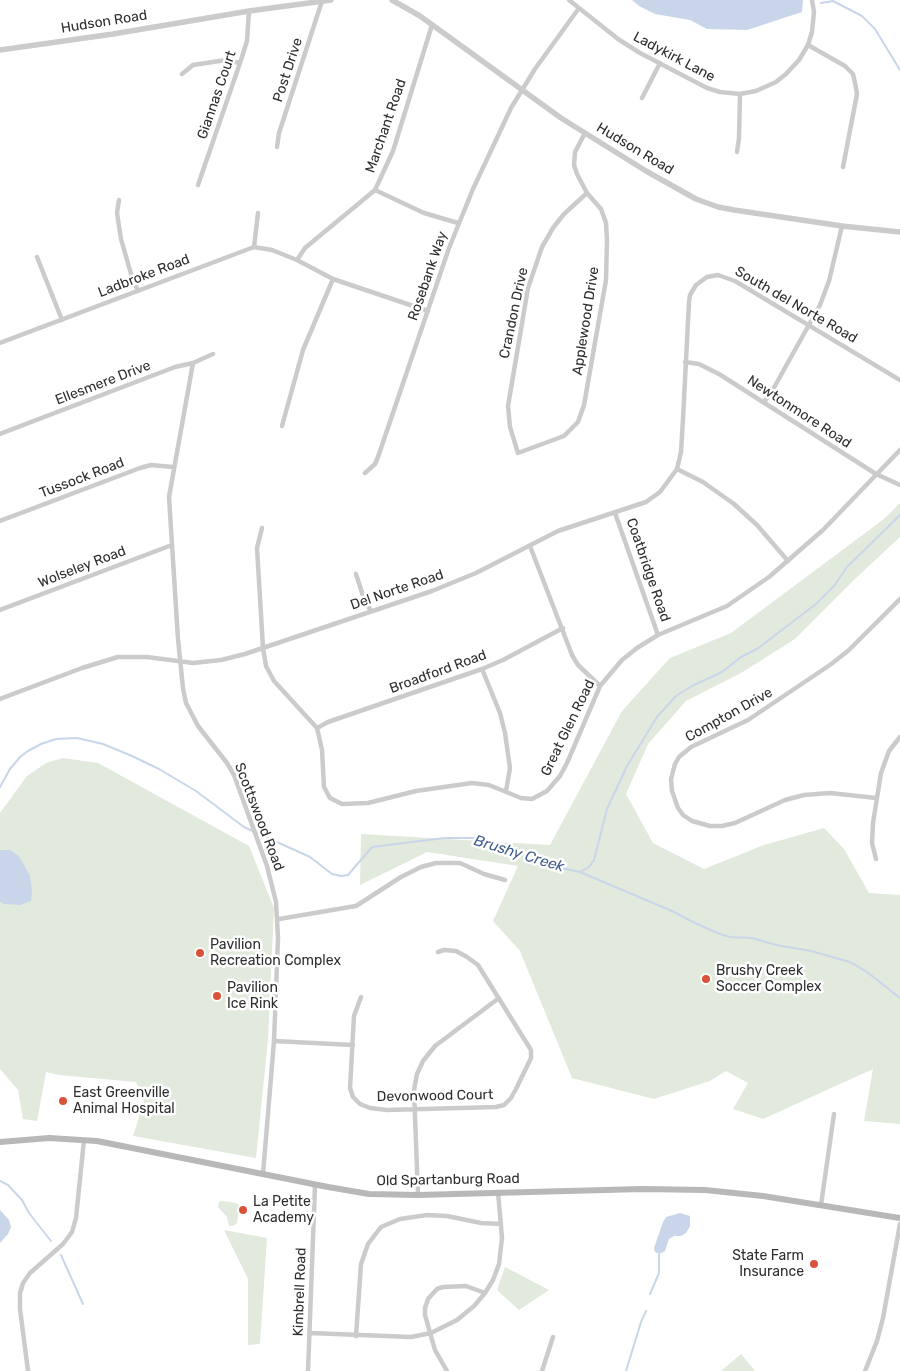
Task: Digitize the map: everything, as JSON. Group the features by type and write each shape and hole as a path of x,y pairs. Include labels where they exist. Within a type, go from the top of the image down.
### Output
{"main road":[{"name":"Old Spartanburg Road","path":"0,1142 49,1138 120,1145 368,1194 418,1195 642,1188 705,1190 763,1196 900,1218"}],"street":[{"name":"Hudson Road","path":"0,50 331,0"},
{"name":"Hudson Road","path":"392,0 404,5 494,71 584,133 646,171 705,203 734,210 842,226 900,232"},
{"name":"Ladykirk Lane","path":"569,0 630,47 707,88 720,92 740,94 766,87 776,82 795,65 808,45 813,21 812,0"},
{"name":"Post Drive","path":"277,147 279,133 322,1"},
{"name":"Rosebank Way","path":"365,473 375,464 378,458 458,224 507,117 535,69 579,8"},
{"name":"Giannas Court","path":"198,185 247,41 249,11"},
{"name":"Marchant Road","path":"297,260 305,248 375,190 392,152 432,25"},
{"path":"808,45 845,66 853,74 857,94 843,167"},
{"path":"182,74 193,65 226,60 240,63"},
{"path":"642,98 660,63"},
{"path":"737,152 740,94"},
{"name":"Applewood Drive","path":"518,453 564,436 578,422 584,405 606,280 607,240 606,223 601,209 587,193 574,165 576,152 584,133"},
{"path":"375,190 424,213 458,224"},
{"name":"Crandon Drive","path":"518,453 510,427 508,406 528,288 542,247 553,228 564,214 587,193"},
{"path":"119,200 117,213 121,239 130,274 138,291"},
{"path":"258,213 254,247 272,250 297,260 333,279 428,310"},
{"path":"764,402 810,325 830,281 842,226"},
{"name":"Ladbroke Road","path":"0,343 254,247"},
{"path":"37,257 62,320"},
{"name":"South del Norte Road","path":"685,362 690,295 698,282 718,275 735,281 900,380"},
{"path":"282,426 303,350 333,279"},
{"name":"Ellesmere Drive","path":"0,434 214,354"},
{"name":"Newtonmore Road","path":"685,362 706,367 876,474 900,485"},
{"name":"Del Norte Road","path":"0,699 82,668 118,657 147,657 193,663 221,660 263,648 452,584 558,531 640,505 653,498 665,486 676,469 681,452 685,362"},
{"name":"Scottswood Road","path":"193,363 169,497 180,662 184,697 189,711 234,775 273,885 278,919 274,1041 263,1174"},
{"path":"876,474 900,450"},
{"name":"Tussock Road","path":"0,521 140,468 151,465 173,467"},
{"path":"676,469 703,482 734,504 757,525 788,561"},
{"name":"Great Glen Road","path":"262,528 257,548 263,648 266,666 274,680 317,728 322,750 324,787 327,796 334,801 348,804 368,803 416,791 472,783 489,785 521,798 532,799 542,795 553,786 567,763 600,686 627,655 658,635 727,606 769,577 823,530 876,474"},
{"name":"Coatbridge Road","path":"616,513 658,635"},
{"name":"Wolseley Road","path":"0,610 172,545"},
{"path":"530,546 576,662 600,686"},
{"path":"356,574 364,599 371,611"},
{"name":"Compton Drive","path":"876,798 830,793 804,795 785,800 735,823 710,826 692,821 683,815 674,799 671,779 679,757 691,747 748,720 830,665 849,650 900,599"},
{"name":"Broadford Road","path":"317,728 328,722 503,660 563,628"},
{"path":"482,668 500,713 505,734 510,768 506,791"},
{"path":"876,859 872,843 880,773 891,746 900,737"},
{"path":"278,919 356,906 401,877 421,867 436,863 460,864 505,880"},
{"name":"Devonwood Court","path":"362,997 356,1009 350,1088 356,1100 364,1106 378,1109 496,1107 504,1105 511,1098 531,1058 530,1046 482,970 472,960 456,951 444,950 438,952"},
{"path":"418,1195 414,1109 415,1082 420,1067 428,1054 442,1040 499,998"},
{"path":"274,1041 353,1045"},
{"path":"821,1205 834,1114"},
{"path":"28,1371 20,1309 20,1293 23,1283 30,1273 63,1244 72,1232 76,1218 84,1140"},
{"name":"Kimbrell Road","path":"308,1371 315,1185"},
{"path":"310,1333 400,1338 431,1333 457,1320 474,1306 485,1293 493,1280 499,1264 502,1247 498,1192"},
{"path":"356,1336 361,1264 368,1244 382,1227 400,1218 427,1215 447,1216 481,1224 500,1224"},
{"path":"865,1371 877,1341 883,1318 900,1224"},
{"path":"446,1371 435,1350 425,1315 428,1299 437,1289 443,1287 466,1286 485,1293"},
{"path":"542,1371 553,1336"}],"shaded area":[{"path":"900,503 900,537 795,639 741,673 686,701 648,744 626,794 653,843 704,869 764,845 824,828 844,849 869,893 900,895 900,1124 864,1121 873,1069 763,1119 733,1109 748,1083 726,1071 710,1081 654,1099 572,1078 520,951 493,921 518,866 427,852 360,885 361,834 550,845 622,711 670,658 731,633 884,519"},
{"path":"63,758 98,763 249,846 274,908 268,1040 256,1158 133,1136 144,1101 136,1082 59,1075 46,1072 37,1121 23,1119 18,1090 0,1069 0,813 27,776 46,763"},
{"path":"219,1202 236,1203 240,1206 237,1223 233,1226 229,1226 227,1217 218,1207"},
{"path":"224,1230 267,1238 260,1344 248,1345 248,1279"},
{"path":"505,1267 549,1290 519,1310 497,1290"},
{"path":"741,1354 755,1371 721,1371"}],"water":[{"path":"632,0 803,0 802,12 747,30 707,29 690,20 655,14"},
{"path":"0,850 10,850 19,856 30,876 31,901 20,905 0,902"},
{"path":"0,1210 9,1220 11,1227 0,1243"},
{"path":"680,1213 690,1216 690,1226 686,1233 669,1239 665,1251 659,1254 655,1252 654,1248 666,1217"}],"waterway":[{"path":"821,3 833,1 862,16 875,29 900,70"},
{"path":"580,872 589,867 594,860 607,809 627,766 657,717 676,696 722,672 741,657 757,649 816,604 834,586 847,567 900,515"},
{"name":"Brushy Creek","path":"0,787 10,769 20,757 41,744 56,739 77,738 103,744 159,769 196,791 244,827 310,857 332,874 348,875 372,847 444,838 474,838 551,866 580,872 672,911 720,934 730,937 752,938 850,962 867,972 900,998"},
{"path":"0,1181 8,1185 22,1200 29,1213 51,1241"},
{"path":"650,1294 659,1273 659,1254"},
{"path":"61,1255 83,1304"},
{"path":"626,1371 646,1311"}],"place":[{"name":"Pavilion Recreation Complex","path":"200,953"},
{"name":"Brushy Creek Soccer Complex","path":"706,979"},
{"name":"Pavilion Ice Rink","path":"217,996"},
{"name":"East Greenville Animal Hospital","path":"63,1101"},
{"name":"La Petite Academy","path":"243,1210"},
{"name":"State Farm Insurance","path":"814,1264"}]}
